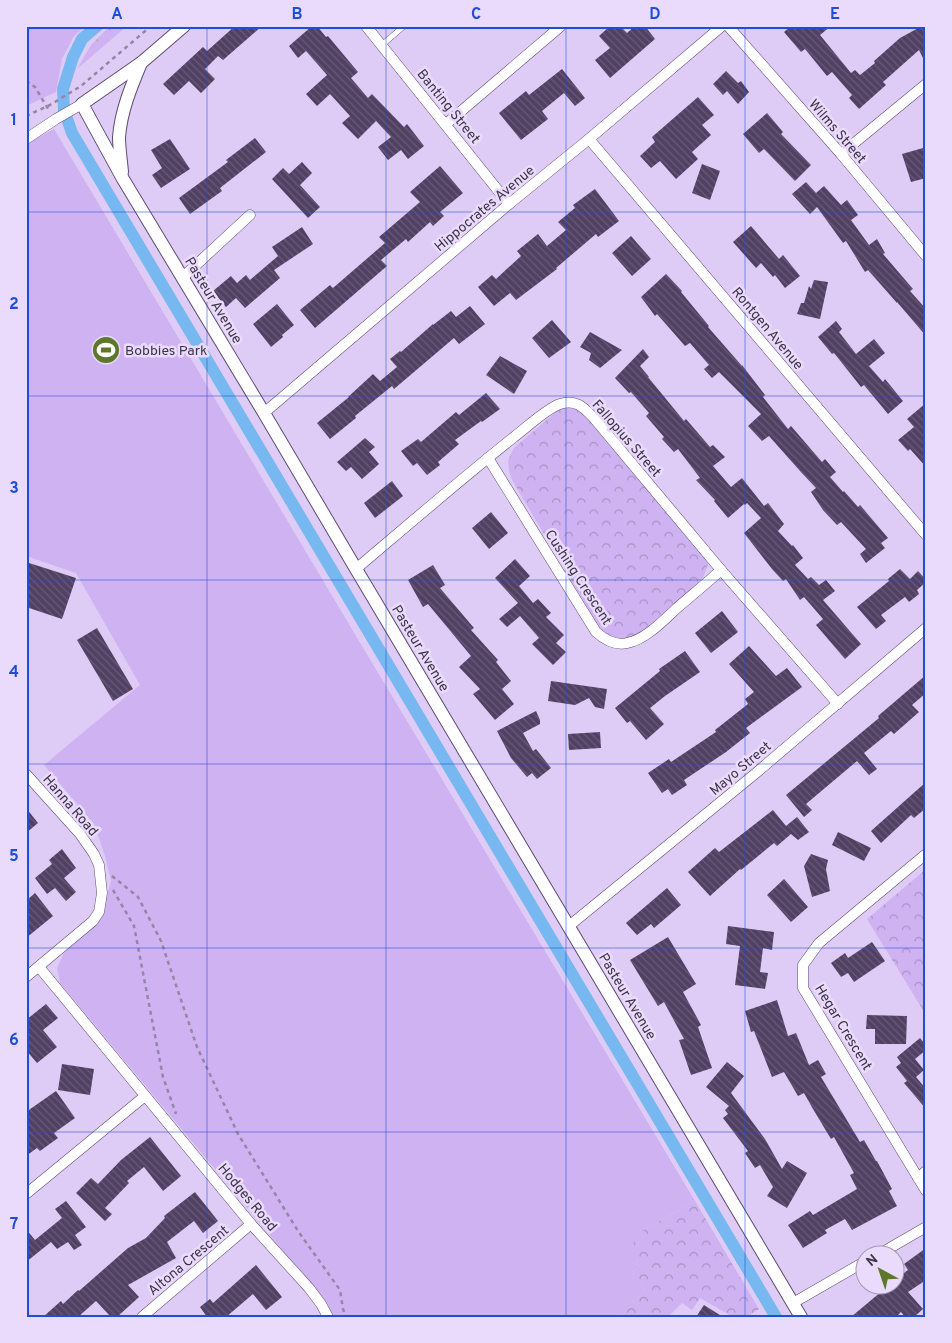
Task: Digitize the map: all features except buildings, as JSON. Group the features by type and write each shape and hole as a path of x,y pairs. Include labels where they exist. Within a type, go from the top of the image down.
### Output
{"street":[{"path":"26,139 80,105 140,63 184,26"},
{"name":"Banting Street","path":"366,26 509,204"},
{"path":"446,124 561,26"},
{"name":"Hippocrates Avenue","path":"264,413 509,204 722,26"},
{"name":"Wilms Street","path":"728,26 841,154 926,256"},
{"path":"123,179 119,136 123,112 140,63"},
{"path":"841,154 926,84"},
{"name":"Pasteur Avenue","path":"80,105 801,1317"},
{"name":"Rontgen Avenue","path":"589,138 926,535"},
{"path":"183,277 250,215"},
{"name":"Fallopius Street","path":"356,569 488,458 548,411 559,404 574,403 582,406 593,417 721,570 838,704"},
{"name":"Cushing Crescent","path":"488,458 596,632 605,639 616,644 637,640 721,570"},
{"name":"Mayo Street","path":"569,926 838,704 926,628"},
{"name":"Hanna Road","path":"26,774 89,845 99,865 102,893 99,912 93,921 39,967"},
{"name":"Hegar Crescent","path":"926,854 819,943 802,965 803,988 922,1174 926,1191"},
{"path":"26,977 39,967"},
{"name":"Hodges Road","path":"39,967 251,1224 309,1288 328,1317"},
{"path":"26,1194 145,1096"},
{"name":"Altona Crescent","path":"142,1317 251,1224"},
{"path":"893,1246 926,1227"},
{"path":"793,1303 854,1268"}],"lane":[{"path":"382,45 404,26"}],"path":[{"path":"26,116 70,94 151,26"},
{"path":"26,81 35,87 46,107 56,119"},
{"path":"99,865 138,897 161,940 197,1047 238,1134 298,1231 340,1290 346,1317"},
{"path":"109,883 134,926 163,1076 178,1119"}],"green space":[{"path":"26,26 86,26 74,36 62,59 56,92 26,106"},
{"path":"110,26 127,26 77,69 91,45"},
{"path":"54,129 695,1201 645,1229 639,1257 633,1273 645,1290 621,1317 334,1317 328,1305 60,983 57,968 64,953 88,931 103,909 111,881 94,824 44,765 140,685 76,573 26,556 26,144"},
{"path":"571,407 580,410 587,416 705,556 708,565 703,578 647,628 634,637 615,638 606,634 598,625 512,480 509,471 508,460 514,448 559,409"},
{"path":"926,869 926,1015 867,919"},
{"path":"695,1201 759,1309 749,1317 733,1317 700,1298 692,1310 682,1303 668,1317 621,1317 645,1290 633,1273 639,1257 631,1246 645,1229"}],"waterway":[{"path":"97,26 82,39 73,57 63,89 64,110 72,133 776,1317"}],"place":[{"name":"Bobbies Park","path":"106,350"}]}
